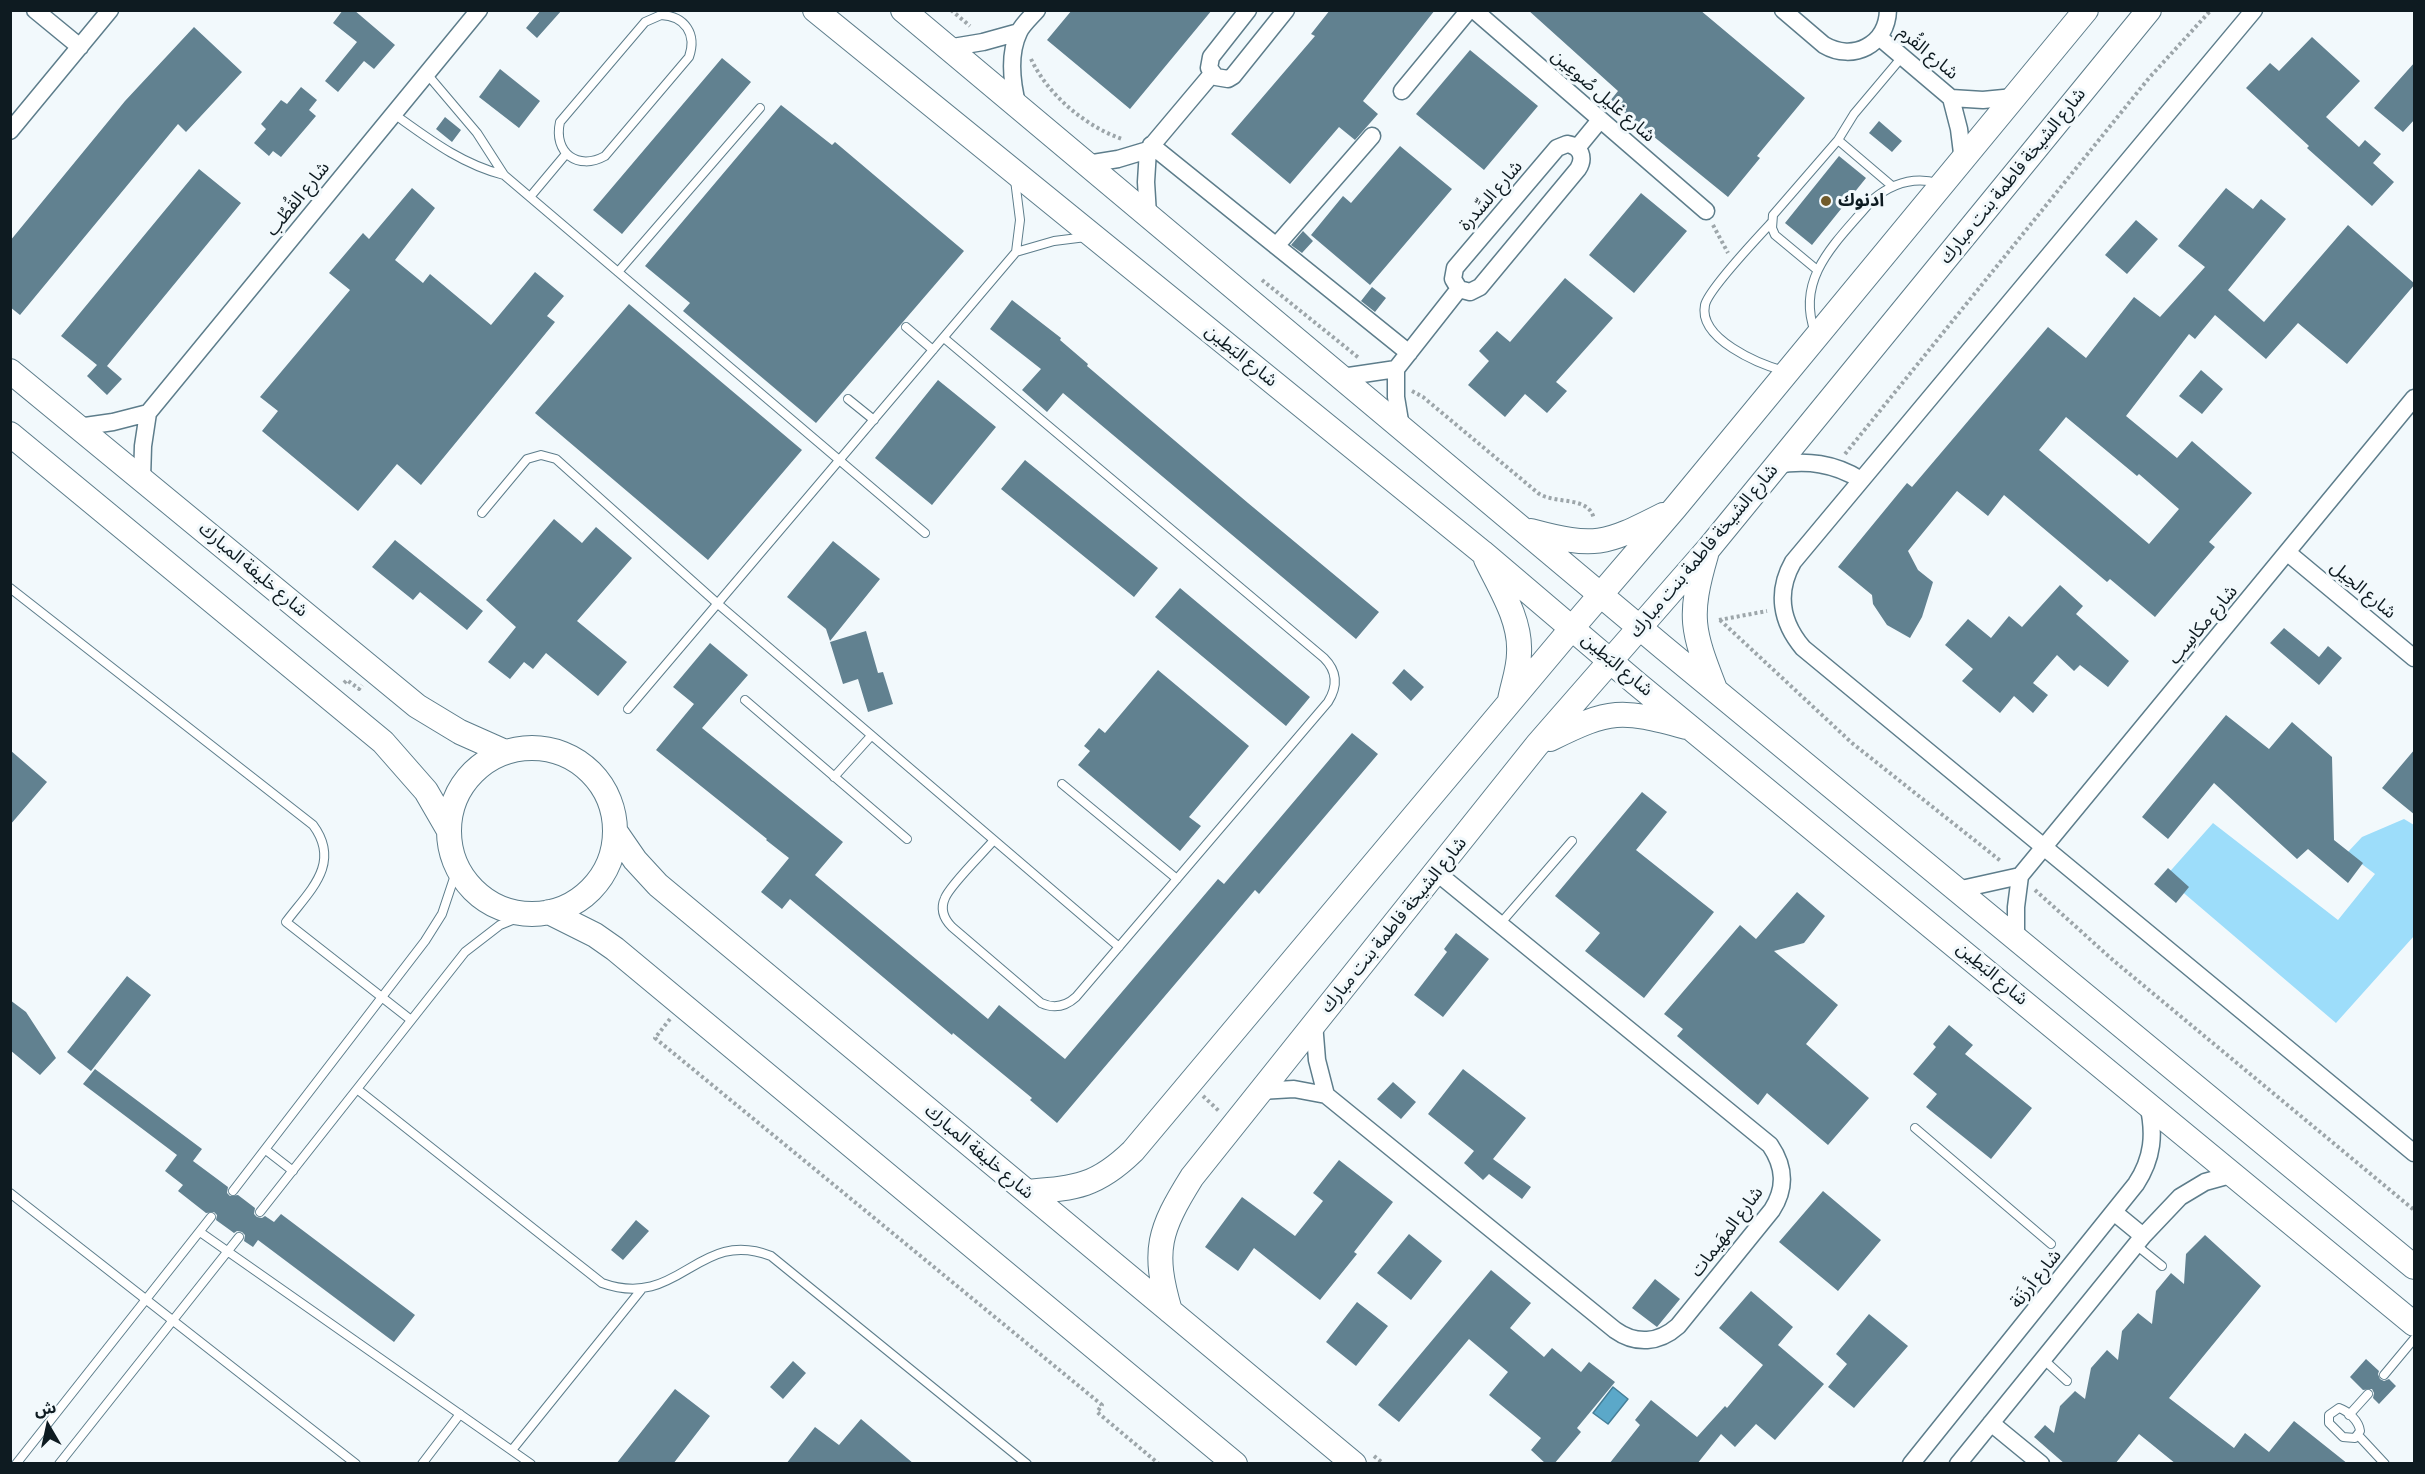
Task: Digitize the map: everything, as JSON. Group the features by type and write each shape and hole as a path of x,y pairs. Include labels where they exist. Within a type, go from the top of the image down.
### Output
{"main road":[{"name":"شارع البَطِين","path":"815,10 1482,552 2415,1324"},
{"path":"903,10 1716,692 2415,1268"},
{"path":"1026,1191 1076,1187 1093,1182 1107,1174 1133,1151 1675,508 2086,10"},
{"name":"شارع الشيخة فاطمة بنت مبارك","path":"1170,1311 1159,1263 1163,1230 1169,1215 1192,1177 1537,745 1613,661 1709,548 2149,10"},
{"name":"شارع خليفة المبارك","path":"10,371 417,706 438,720 506,752"},
{"path":"10,434 383,742 426,791 448,828"},
{"path":"1524,530 1563,540 1598,542 1622,536 1675,508"},
{"path":"1709,548 1696,591 1694,623 1701,652 1716,692"},
{"path":"1482,552 1513,616 1519,638 1518,665 1509,704"},
{"path":"1537,745 1583,722 1617,714 1640,715 1696,729"},
{"path":"538,913 567,906 583,897 597,883 607,867 613,850 615,831 613,812 606,793 595,777 581,764 563,754 544,749 525,749 506,752 487,761 471,774 459,790 448,828 450,849 457,869 470,887 486,901 506,910 538,913 573,923 609,945 1235,1464"},
{"name":"شارع خليفة المبارك","path":"615,831 635,860 658,885 1354,1464"}],"street":[{"path":"35,10 80,47"},
{"path":"10,131 110,10"},
{"name":"شارع القُطُب","path":"148,413 479,10"},
{"path":"1018,108 1012,78 1012,63 1019,32 1037,10"},
{"path":"1248,10 1211,57 1209,68 1212,74 1222,79 1233,76 1286,10"},
{"path":"1402,91 1469,10"},
{"name":"شارع غليل صُوعِين","path":"1474,10 1706,211"},
{"name":"شارع القُرم","path":"1783,10 1832,50 1849,53 1866,48 1879,37 1887,22 1888,10"},
{"path":"2254,10 1793,562 1784,584 1783,608 1790,630 1803,648 2415,1153"},
{"path":"947,48 983,42 1019,32"},
{"name":"شارع القُرم","path":"1879,37 1951,98 1959,129 1963,161"},
{"path":"1087,164 1118,159 1150,147 1212,74"},
{"name":"شارع القُرم","path":"1951,98 1983,100 2014,98"},
{"path":"1401,427 1396,397 1396,369 1459,289 1470,292 1480,287 1578,169 1582,158 1577,148 1600,120"},
{"path":"1276,246 1372,136"},
{"name":"شارع السِّدرة","path":"1459,289 1455,285 1453,273 1459,263 1557,148 1567,144 1577,148"},
{"path":"1148,215 1146,182 1150,147"},
{"path":"1150,147 1409,353"},
{"path":"1342,377 1396,369"},
{"name":"شارع مكاسِب","path":"2020,876 2415,398"},
{"path":"78,427 113,422 148,413 143,446 142,479"},
{"path":"1776,465 1821,464 1848,472 1862,480"},
{"name":"شارع الحِيل","path":"2288,553 2415,658"},
{"name":"شارع المهَيمات","path":"1260,1091 1294,1089 1326,1095 1622,1335 1638,1340 1656,1339 1665,1336 1678,1326 1777,1202 1783,1182 1780,1162 1770,1146 1436,872"},
{"path":"1957,890 2020,876 2016,907 2016,939"},
{"path":"1314,1023 1317,1060 1326,1095"},
{"name":"شارع أرزَنة","path":"1911,1464 2115,1213 2145,1170 2151,1154 2153,1137 2148,1104"},
{"path":"1958,1464 2140,1241 2180,1197 2205,1182 2234,1174"},
{"path":"2115,1213 2140,1241"},
{"path":"1991,1423 2040,1464"}],"lane":[{"path":"661,15 678,18 685,24 692,39 689,57 605,156 590,162 573,159 566,154 558,139 560,122 645,22 661,15"},
{"path":"1788,372 1749,358 1732,347 1710,327 1704,311 1707,299 1772,222 1776,209 1838,140 1854,114 1902,57"},
{"path":"427,74 477,133 504,175 925,533"},
{"path":"618,272 760,108"},
{"path":"394,114 454,157 479,168 504,175"},
{"path":"1838,140 1892,186"},
{"path":"530,197 566,154"},
{"path":"628,709 1016,252 1020,220 1013,171"},
{"path":"1817,337 1810,308 1811,288 1816,269 1872,200 1892,186 1918,180 1944,184"},
{"path":"1772,222 1775,235 1816,269"},
{"path":"1016,252 1054,241 1094,236"},
{"path":"906,327 933,350"},
{"path":"944,338 1324,658 1333,671 1335,687 1328,702 1119,947 1071,1002 1064,1006 1048,1006 1027,991 948,923 943,912 947,894 994,840"},
{"path":"848,399 874,420"},
{"path":"482,513 527,459 534,456 549,456 556,459 718,604 1119,947"},
{"path":"10,588 313,825 323,842 325,860 323,869 286,922 411,1020"},
{"path":"745,700 908,839"},
{"path":"834,777 871,736"},
{"path":"1062,784 1177,879"},
{"path":"1500,924 1572,841"},
{"path":"233,1191 425,941 442,914 457,869"},
{"path":"260,1212 465,952 500,925 538,913"},
{"path":"357,1089 591,1276 615,1288 641,1290 669,1281 724,1250 748,1249 771,1256 1027,1464"},
{"path":"1916,1128 2051,1244"},
{"path":"266,1150 293,1171"},
{"path":"10,1193 147,1298 356,1464"},
{"path":"16,1464 211,1216"},
{"path":"200,1232 531,1464"},
{"path":"59,1464 239,1237"},
{"path":"2140,1241 2162,1266"},
{"path":"512,1450 641,1290"},
{"path":"2384,1375 2415,1339"},
{"path":"2043,1359 2067,1381"},
{"path":"2349,1415 2368,1394"},
{"path":"2335,1409 2343,1409 2349,1415 2360,1426 2355,1438 2346,1439 2329,1423 2329,1415 2335,1409"},
{"path":"422,1464 460,1414"},
{"path":"2358,1435 2385,1464"}],"path":[{"path":"951,10 973,28"},
{"path":"1842,458 2149,78 2211,10"},
{"path":"1019,32 1039,76 1050,89 1096,129 1150,147"},
{"path":"1706,211 1728,254"},
{"path":"1261,279 1360,358"},
{"path":"1396,369 1408,388 1423,397 1538,493 1552,500 1578,503 1590,508 1595,529"},
{"path":"1714,621 1783,608"},
{"path":"1720,620 1852,743 2020,876 2114,961 2415,1210"},
{"path":"331,699 346,680 359,689 374,670"},
{"path":"682,1005 655,1038 1102,1405 1097,1412 1159,1464"},
{"path":"1190,1084 1234,1124"}],"shaded area":[{"path":"2404,819 2414,825 2414,936 2336,1023 2165,877 2213,823 2338,920 2375,874 2347,853 2362,837"},
{"path":"1613,1387 1628,1399 1608,1424 1593,1413"}],"building":[{"path":"343,10 354,10 395,45 374,69 364,61 338,92 325,81 357,42 333,23"},
{"path":"541,10 562,10 537,38 526,28"},
{"path":"1072,10 1212,10 1130,109 1047,40"},
{"path":"1330,10 1435,10 1363,101 1378,114 1355,140 1339,127 1290,184 1231,134 1315,36 1311,34"},
{"path":"1528,10 1700,10 1805,98 1757,156 1760,158 1728,197 1610,101 1618,91"},
{"path":"194,27 242,72 186,132 178,124 20,315 10,307 10,241 125,101"},
{"path":"2312,37 2360,81 2326,117 2359,147 2365,140 2381,154 2373,163 2394,182 2372,206 2307,148 2309,146 2246,88 2270,63 2279,71"},
{"path":"1470,50 1538,106 1484,170 1416,114"},
{"path":"722,58 751,82 622,234 593,210"},
{"path":"2415,62 2415,119 2403,132 2374,108"},
{"path":"500,69 540,101 519,128 479,97"},
{"path":"301,87 317,100 309,110 316,116 281,157 273,151 269,156 254,143 266,129 261,124 281,100 287,104"},
{"path":"781,105 832,145 835,142 964,251 816,423 683,311 690,303 645,266"},
{"path":"445,117 461,130 452,142 436,129"},
{"path":"1879,121 1902,141 1892,152 1869,133"},
{"path":"1400,146 1452,189 1370,285 1311,235 1343,196 1351,203"},
{"name":"ادنوك","path":"1839,156 1866,178 1812,245 1785,223"},
{"path":"199,169 241,203 107,366 122,379 107,395 87,376 97,365 61,336"},
{"path":"412,188 435,208 395,260 423,283 430,274 491,325 535,272 564,296 547,316 555,322 421,485 397,464 358,511 262,431 278,411 260,397 350,290 329,273 363,233 369,239"},
{"path":"2226,188 2253,209 2261,199 2286,219 2228,290 2264,322 2348,225 2415,284 2347,364 2298,323 2266,359 2215,315 2195,339 2189,334 2126,416 2177,458 2192,441 2252,493 2209,542 2215,547 2155,617 2110,579 2107,582 2004,495 1988,516 1957,491 1908,551 1918,570 1933,582 1922,617 1910,638 1887,625 1873,604 1872,595 1838,567 1907,483 1912,487 2048,327 2086,358 2134,297 2160,317 2205,267 2178,246","holes":["2066,417 2137,476 2139,474 2179,509 2149,544 2039,450"]},
{"path":"1641,193 1687,231 1634,293 1589,255"},
{"path":"2136,220 2158,239 2127,274 2105,255"},
{"path":"1303,231 1313,241 1302,253 1291,245"},
{"path":"1565,278 1613,318 1556,382 1567,391 1547,413 1525,394 1505,417 1468,385 1489,361 1479,351 1497,331 1510,342"},
{"path":"1372,287 1386,298 1375,312 1361,301"},
{"path":"1012,300 1061,338 1060,340 1088,364 1087,366 1379,612 1356,639 1063,393 1047,412 1022,390 1041,369 990,329"},
{"path":"629,304 802,450 708,560 535,413"},
{"path":"2201,370 2223,389 2202,414 2179,396"},
{"path":"938,380 996,427 932,505 875,458"},
{"path":"1025,460 1158,568 1134,597 1001,489"},
{"path":"554,519 582,543 596,527 632,558 577,621 627,662 598,696 546,653 533,669 524,662 510,679 488,662 516,627 486,600"},
{"path":"395,540 483,611 467,630 420,592 413,600 372,567"},
{"path":"833,541 880,579 830,641 826,629 787,597"},
{"path":"2060,585 2083,606 2076,614 2129,661 2108,687 2080,665 2074,671 2057,655 2033,683 2048,695 2033,713 2014,696 2000,713 1962,681 1973,669 1945,645 1968,619 1991,638 2009,616 2022,627"},
{"path":"1180,588 1310,697 1286,726 1155,617"},
{"path":"2284,628 2319,657 2328,646 2342,658 2319,685 2270,643"},
{"path":"866,631 878,673 883,672 893,704 868,712 858,679 843,684 830,642"},
{"path":"710,643 748,675 702,728 843,842 815,875 988,1019 999,1005 1065,1059 1218,879 1224,884 1352,733 1378,754 1259,894 1255,890 1057,1123 1030,1100 1032,1098 953,1033 952,1035 790,899 782,909 761,892 789,858 656,750 694,704 673,687"},
{"path":"1404,669 1424,687 1411,701 1392,683"},
{"path":"1158,670 1249,746 1189,817 1201,826 1180,851 1078,765 1090,751 1084,746 1099,728 1105,733"},
{"path":"2226,715 2269,749 2292,722 2332,757 2334,840 2363,863 2348,883 2308,849 2297,859 2214,783 2168,839 2142,817"},
{"path":"2415,749 2415,815 2382,788"},
{"path":"10,750 47,782 10,825"},
{"path":"1642,792 1667,812 1636,850 1714,912 1644,998 1585,951 1600,933 1555,896"},
{"path":"2168,868 2189,887 2176,903 2154,884"},
{"path":"1797,892 1825,916 1804,943 1774,951 1838,1005 1806,1044 1869,1098 1828,1145 1767,1093 1758,1105 1677,1036 1683,1029 1664,1014 1740,925 1756,939"},
{"path":"1456,933 1489,959 1443,1017 1414,995 1447,952 1444,949"},
{"path":"127,976 151,995 91,1071 67,1052"},
{"path":"10,1000 26,1012 56,1058 40,1075 10,1050"},
{"path":"1949,1025 1973,1045 1965,1054 2032,1108 1991,1159 1926,1107 1937,1094 1913,1074 1936,1047 1933,1044"},
{"path":"95,1069 202,1149 193,1161 228,1187 227,1193 230,1196 238,1195 255,1208 254,1214 257,1217 265,1216 274,1222 281,1214 415,1315 394,1342 258,1240 253,1247 244,1241 245,1235 242,1232 234,1233 216,1220 217,1215 214,1212 206,1213 178,1191 183,1185 165,1171 177,1155 83,1084"},
{"path":"1463,1069 1526,1118 1493,1159 1531,1187 1522,1199 1489,1174 1483,1180 1464,1163 1474,1151 1428,1114"},
{"path":"1393,1082 1416,1102 1401,1119 1377,1099"},
{"path":"1339,1160 1393,1202 1354,1252 1357,1254 1320,1300 1254,1248 1238,1271 1205,1247 1242,1197 1295,1236 1323,1201 1313,1193"},
{"path":"1823,1191 1881,1240 1838,1291 1779,1242"},
{"path":"636,1220 649,1231 623,1260 611,1250"},
{"path":"1409,1234 1442,1261 1411,1300 1377,1273"},
{"path":"2205,1235 2261,1286 2169,1398 2234,1448 2245,1433 2269,1452 2294,1421 2348,1464 2176,1464 2139,1434 2115,1464 2065,1464 2034,1437 2045,1425 2054,1433 2060,1406 2075,1391 2085,1399 2091,1368 2107,1350 2118,1360 2122,1331 2138,1313 2152,1324 2156,1291 2171,1273 2184,1284 2186,1254"},
{"path":"1491,1270 1531,1303 1510,1328 1544,1357 1552,1348 1581,1372 1589,1362 1615,1382 1577,1428 1581,1432 1554,1464 1546,1464 1531,1450 1541,1438 1489,1395 1508,1372 1469,1339 1399,1422 1378,1405"},
{"path":"1655,1279 1680,1299 1657,1327 1632,1308"},
{"path":"1751,1291 1793,1327 1778,1345 1824,1384 1775,1440 1756,1424 1735,1447 1721,1434 1697,1464 1609,1464 1640,1425 1635,1420 1651,1400 1697,1437 1725,1406 1727,1408 1763,1365 1719,1328"},
{"path":"1357,1302 1388,1326 1356,1366 1326,1342"},
{"path":"1869,1314 1908,1346 1854,1408 1828,1387 1847,1364 1836,1354"},
{"path":"2366,1359 2379,1371 2380,1379 2384,1381 2389,1379 2396,1386 2379,1404 2373,1398 2372,1389 2363,1390 2350,1377"},
{"path":"793,1361 806,1373 783,1399 770,1387"},
{"path":"675,1389 710,1416 673,1464 616,1464"},
{"path":"861,1419 914,1464 786,1464 815,1427 839,1445"}],"place":[{"name":"ادنوك","path":"1826,201"}]}
